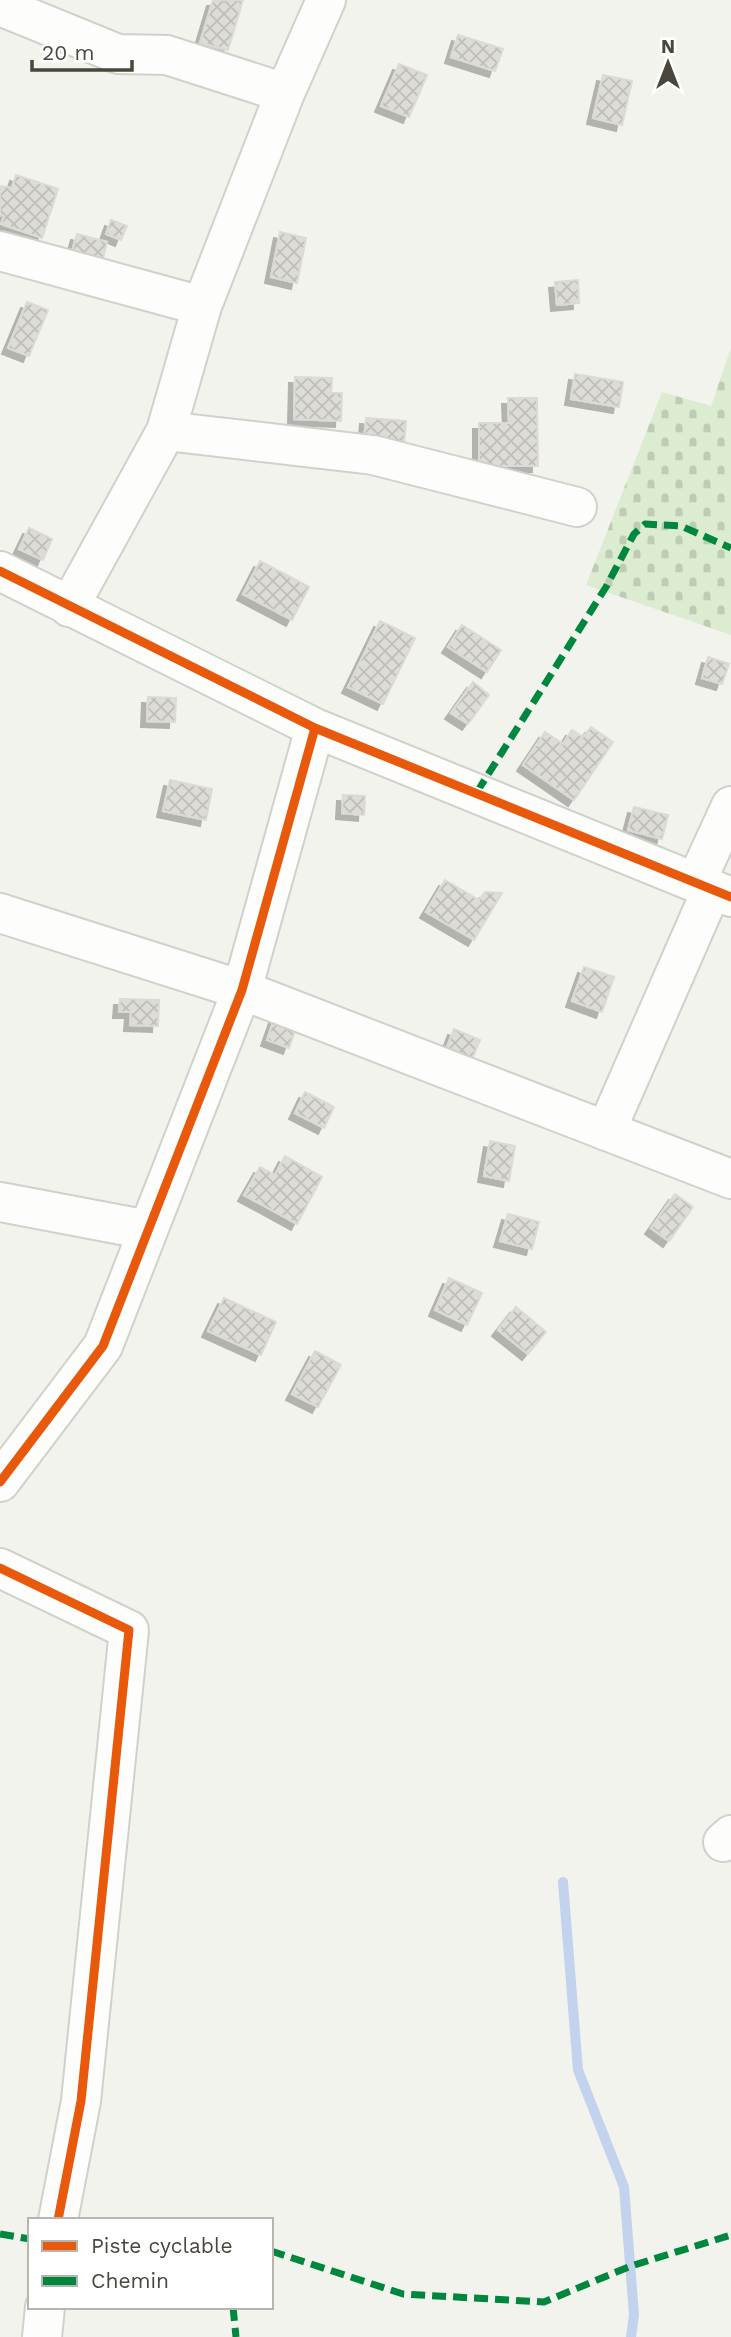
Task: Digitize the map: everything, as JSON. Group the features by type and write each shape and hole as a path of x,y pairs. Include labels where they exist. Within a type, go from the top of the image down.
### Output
{"street":[{"path":"69,607 166,431 202,306 285,93 326,0"},
{"path":"0,6 118,54 167,55 285,93"},
{"path":"0,251 202,306"},
{"path":"166,431 373,455 577,507"},
{"path":"0,571 315,728 713,889"},
{"path":"0,1482 103,1346 242,990 315,728"},
{"path":"606,1131 713,889 731,806"},
{"path":"0,913 242,990 731,1179"},
{"path":"0,1202 148,1230"},
{"path":"0,1568 129,1630 80,2102 58,2218"},
{"path":"41,2337 46,2309"}],"green space":[{"path":"731,348 731,635 586,585 662,392 711,406"}],"building":[{"path":"213,0 243,0 228,50 200,43"},
{"path":"458,35 503,49 495,71 451,57"},
{"path":"399,64 427,75 409,117 381,106"},
{"path":"603,75 632,81 622,125 593,118"},
{"path":"16,175 58,189 42,238 1,224 4,216 0,215 0,186 12,188"},
{"path":"111,220 127,226 121,240 106,234"},
{"path":"280,232 306,238 297,283 271,277"},
{"path":"77,234 107,242 102,263 71,255"},
{"path":"578,280 579,303 557,305 555,282"},
{"path":"27,302 48,310 29,356 8,348"},
{"path":"575,374 623,382 619,407 571,399"},
{"path":"295,377 332,378 331,393 342,393 341,421 294,419"},
{"path":"508,398 537,398 538,466 479,466 479,423 509,423"},
{"path":"366,418 406,421 404,445 364,442"},
{"path":"29,528 52,539 43,560 19,549"},
{"path":"260,561 309,587 292,620 243,594"},
{"path":"380,621 415,638 383,704 348,687"},
{"path":"462,625 501,650 487,672 448,647"},
{"path":"708,657 729,664 722,684 702,678"},
{"path":"473,682 489,695 468,724 451,713"},
{"path":"148,697 176,698 175,722 147,721"},
{"path":"591,727 613,742 574,800 523,765 545,732 563,744 572,730 583,737"},
{"path":"170,780 212,789 206,820 163,811"},
{"path":"343,795 365,796 364,815 342,813"},
{"path":"634,807 668,815 662,839 628,830"},
{"path":"445,880 479,900 485,892 502,893 474,940 426,912"},
{"path":"584,967 614,977 602,1012 572,1001"},
{"path":"120,999 159,1000 158,1026 130,1025 131,1012 119,1012"},
{"path":"275,1017 297,1025 289,1048 267,1040"},
{"path":"454,1029 480,1040 469,1066 444,1055"},
{"path":"305,1092 334,1107 324,1128 295,1113"},
{"path":"490,1141 515,1146 509,1181 484,1176"},
{"path":"285,1156 322,1177 297,1224 244,1195 260,1167 275,1175"},
{"path":"675,1194 693,1207 669,1241 651,1228"},
{"path":"508,1214 539,1222 532,1249 500,1241"},
{"path":"449,1278 482,1293 467,1325 435,1310"},
{"path":"224,1298 276,1322 261,1355 208,1331"},
{"path":"516,1307 546,1332 528,1354 498,1330"},
{"path":"315,1351 341,1365 318,1407 292,1394"}],"waterway":[{"path":"563,1882 578,2070 624,2187 634,2315 631,2337"}],"marked path":[{"path":"477,792 606,587 634,534 645,524 681,526 731,548"},
{"path":"0,2234 28,2239"},
{"path":"273,2252 403,2294 544,2302 631,2266 731,2235"},
{"path":"233,2309 236,2337"}],"cycle path":[{"path":"0,571 315,728 731,897"},
{"path":"0,1482 103,1346 242,990 315,728"},
{"path":"0,1568 129,1630 81,2101 58,2218"}]}
